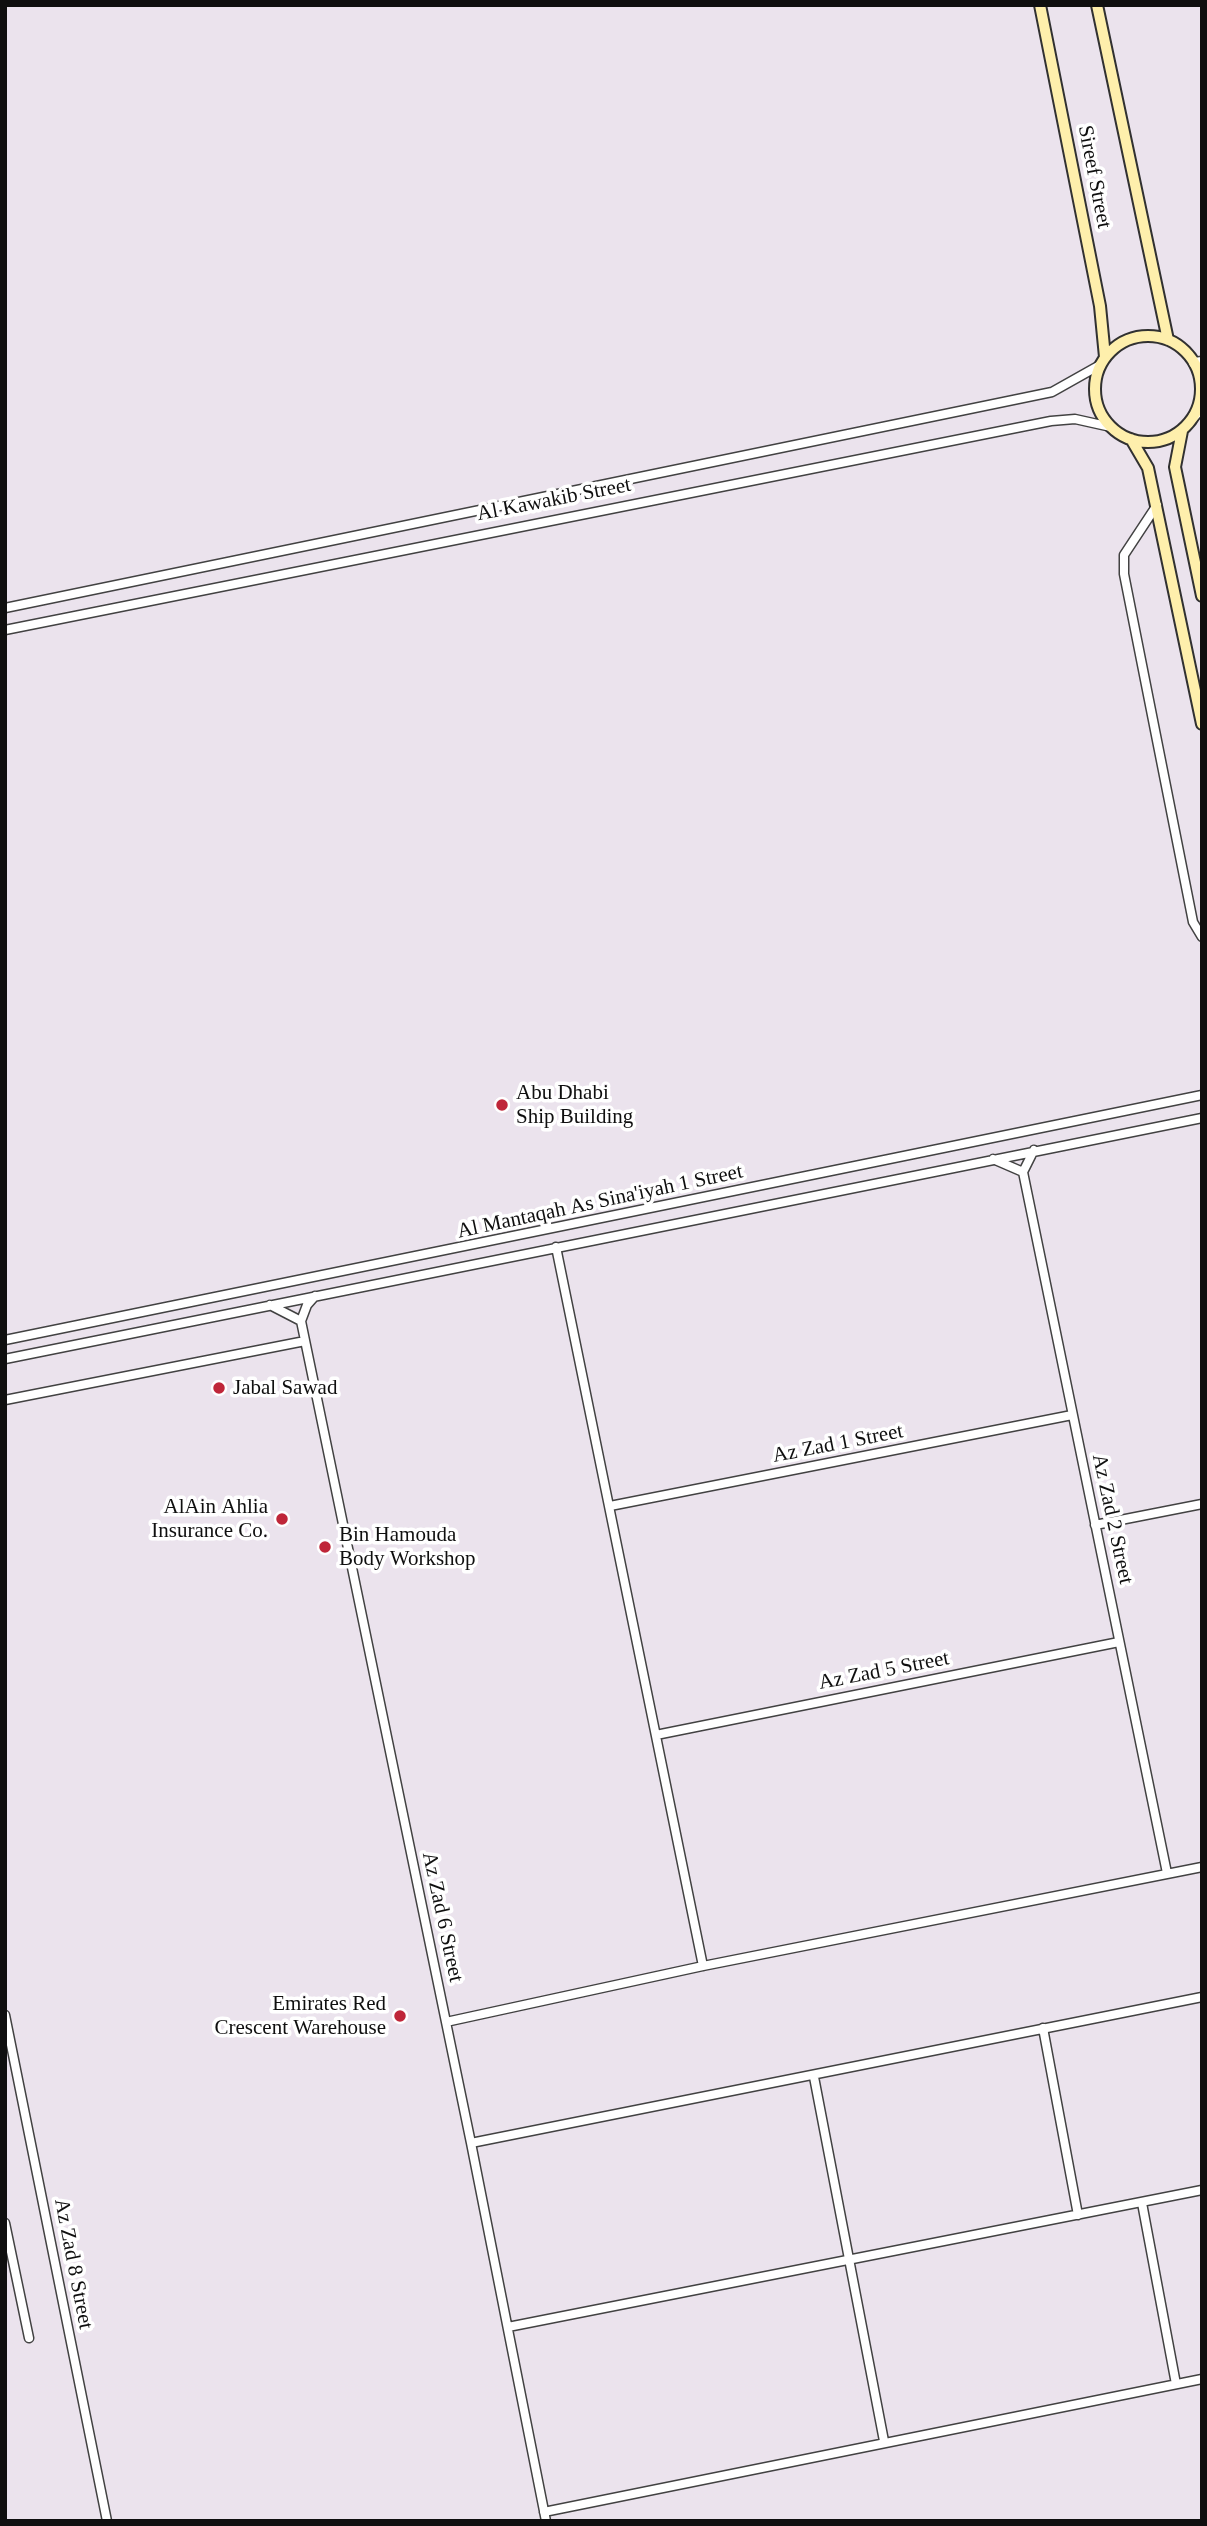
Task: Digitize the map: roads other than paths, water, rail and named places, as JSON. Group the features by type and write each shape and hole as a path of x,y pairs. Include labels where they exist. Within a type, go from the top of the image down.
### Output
{"main road":[{"name":"Sireef Street","path":"1040,5 1100,306 1103,361"},
{"name":"Sireef Street","path":"1097,5 1168,340"},
{"path":"1155,336 1168,340 1179,345 1198,363 1201,390 1198,411 1182,429 1163,440 1131,439 1111,428 1096,398 1095,387 1103,361 1115,347 1134,338 1155,336"},
{"path":"1182,429 1175,467 1202,596"},
{"path":"1131,439 1145,460 1157,505 1202,724"}],"street":[{"name":"Al Kawakib Street","path":"5,608 1052,392 1103,361"},
{"name":"Al Kawakib Street","path":"5,630 1051,421 1075,419 1111,428"},
{"path":"1157,505 1124,555 1125,574 1195,927 1202,937"},
{"name":"Al Mantaqah As Sina'iyah 1 Street","path":"5,1340 1202,1095"},
{"name":"Al Mantaqah As Sina'iyah 1 Street","path":"5,1359 992,1158 1202,1118"},
{"path":"992,1158 1023,1172 1034,1150"},
{"name":"Az Zad 2 Street","path":"1023,1172 1167,1873"},
{"path":"556,1247 703,1966"},
{"path":"270,1305 301,1321 307,1305 315,1296"},
{"name":"Az Zad 6 Street","path":"301,1321 471,2143 545,2516"},
{"path":"5,1400 305,1341"},
{"name":"Az Zad 1 Street","path":"610,1506 1073,1415"},
{"path":"1095,1525 1202,1504"},
{"name":"Az Zad 5 Street","path":"656,1735 1119,1642"},
{"path":"446,2022 703,1966 1202,1867"},
{"path":"471,2143 814,2077 1202,1997"},
{"name":"Az Zad 8 Street","path":"5,2015 107,2521"},
{"path":"1043,2028 1078,2215"},
{"path":"814,2077 884,2441"},
{"path":"508,2327 1202,2190"},
{"path":"1142,2203 1176,2384"},
{"path":"5,2223 29,2338"},
{"path":"545,2516 884,2441 1202,2379"}],"place":[{"name":"Abu Dhabi Ship Building","path":"502,1105"},
{"name":"Jabal Sawad","path":"219,1388"},
{"name":"AlAin Ahlia Insurance Co.","path":"282,1519"},
{"name":"Bin Hamouda Body Workshop","path":"325,1547"},
{"name":"Emirates Red Crescent Warehouse","path":"400,2016"}]}
